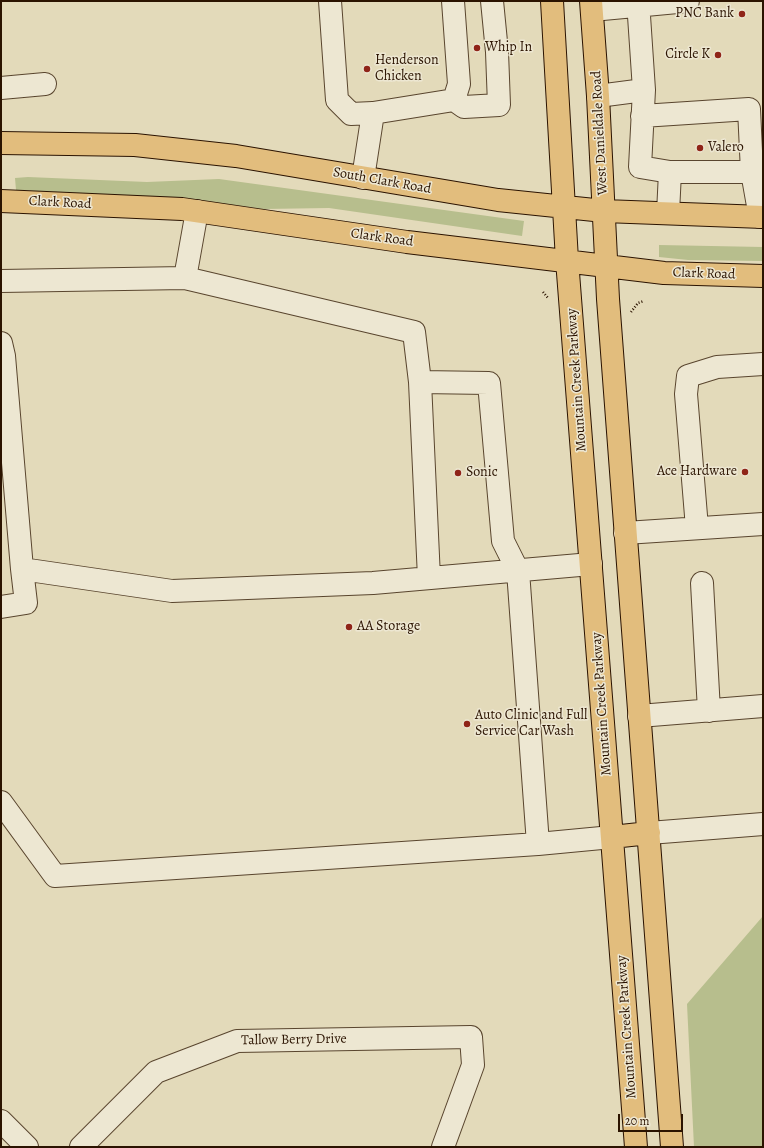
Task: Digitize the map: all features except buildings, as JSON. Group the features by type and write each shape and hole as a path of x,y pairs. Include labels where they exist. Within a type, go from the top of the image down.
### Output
{"main road":[{"path":"552,1 567,260"},
{"name":"West Danieldale Road","path":"592,6 606,265"},
{"name":"South Clark Road","path":"1,143 136,145 236,156 498,200 604,211 761,217"},
{"name":"Clark Road","path":"1,201 197,211 407,242 567,260 664,273 763,276"},
{"name":"Mountain Creek Parkway","path":"567,260 636,1147"},
{"path":"606,265 672,1147"},
{"path":"612,837 649,833"}],"street":[{"path":"330,1 337,100 351,114 373,113 454,100 464,107 499,105 497,52 492,1"},
{"path":"453,1 459,84 454,100"},
{"path":"592,6 688,1"},
{"path":"638,3 644,90 640,167 670,172 752,172"},
{"path":"1,88 45,84"},
{"path":"598,96 644,90"},
{"path":"642,116 749,109 752,172 761,217"},
{"path":"363,178 373,113"},
{"path":"668,213 670,172"},
{"path":"185,278 197,211"},
{"path":"1,281 185,278 414,332 420,382 429,578"},
{"path":"1,343 4,356 26,603 1,607"},
{"path":"697,528 686,394 688,376 717,367 763,364"},
{"path":"420,382 489,383 503,541 518,571 538,844"},
{"path":"625,533 763,524"},
{"path":"22,569 172,591 373,583 591,564"},
{"path":"702,583 710,711"},
{"path":"640,716 763,706"},
{"path":"1,802 56,876 538,844 612,837"},
{"path":"649,833 763,824"},
{"name":"Tallow Berry Drive","path":"81,1147 156,1072 237,1041 471,1037 473,1065 443,1147"},
{"path":"1,1121 27,1147"}],"green space":[{"path":"28,177 147,182 219,179 524,221 522,236 329,208 264,209 177,198 16,190 15,178"},
{"path":"659,245 763,247 763,261 688,260 659,257"},
{"path":"763,916 763,1147 694,1147 687,1004"}],"place":[{"name":"PNC Bank","path":"742,14"},
{"name":"Whip In","path":"477,48"},
{"name":"Circle K","path":"718,55"},
{"name":"Henderson Chicken","path":"367,69"},
{"name":"Valero","path":"700,148"},
{"name":"Ace Hardware","path":"745,472"},
{"name":"Sonic","path":"458,473"},
{"name":"AA Storage","path":"349,627"},
{"name":"Auto Clinic and Full Service Car Wash","path":"467,724"}]}
